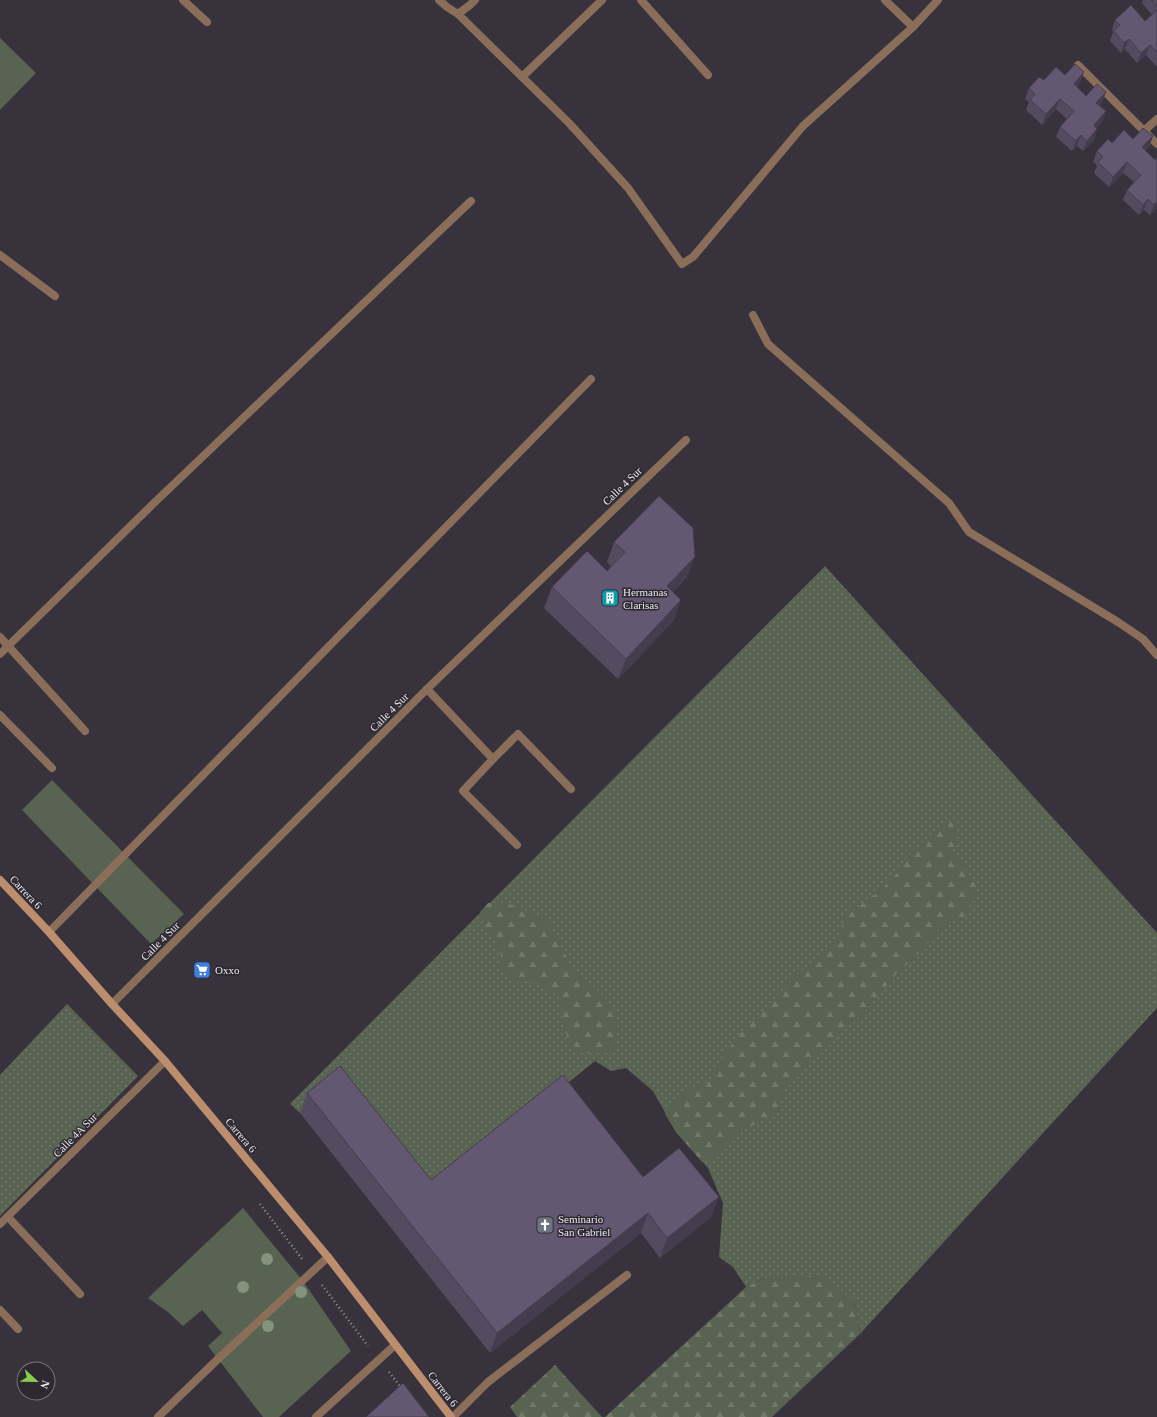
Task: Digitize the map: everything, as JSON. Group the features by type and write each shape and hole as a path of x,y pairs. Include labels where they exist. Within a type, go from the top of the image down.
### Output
{"main road":[{"name":"Carrera 6","path":"0,880 165,1061 328,1257 452,1417"}],"street":[{"path":"183,0 207,22"},
{"path":"439,0 458,14 569,123 628,188 682,264 693,257 803,126 913,27 938,0"},
{"path":"458,14 475,0"},
{"path":"522,77 602,0"},
{"path":"641,0 708,75"},
{"path":"885,0 913,27"},
{"path":"1078,65 1157,144"},
{"path":"1144,131 1157,119"},
{"path":"0,654 154,503 471,201"},
{"path":"0,255 55,296"},
{"path":"753,315 768,344 949,503 969,532 1118,622 1143,639 1157,655"},
{"path":"49,932 591,379"},
{"name":"Calle 4 Sur","path":"112,1004 428,688 686,440"},
{"path":"0,637 85,732"},
{"path":"428,688 493,759"},
{"path":"0,715 52,768"},
{"path":"517,845 463,791 493,759 518,734 571,789"},
{"name":"Calle 4A Sur","path":"0,1224 165,1061"},
{"path":"8,1217 80,1294"},
{"path":"158,1417 328,1257"},
{"path":"452,1417 488,1382 627,1275"},
{"path":"0,1310 18,1329"},
{"path":"316,1417 395,1345"}],"path":[{"path":"258,1202 312,1271 378,1360 407,1394"}],"green space":[{"path":"0,38 36,73 0,110"},
{"path":"825,566 1157,933 1157,1008 860,1334 855,1302 764,1278 746,1287 733,1267 719,1257 723,1203 708,1168 676,1132 653,1091 626,1068 611,1071 595,1061 423,1200 300,1113 290,1104"},
{"path":"52,780 184,914 151,944 22,810"},
{"path":"945,821 955,824 958,835 953,851 978,888 967,915 942,926 922,950 896,974 861,1016 826,1045 789,1082 774,1113 736,1135 715,1156 702,1162 676,1132 665,1114 685,1089 709,1082 723,1056 745,1027 765,1010 793,978 822,954 839,934 846,916 883,888 905,865 906,858"},
{"path":"503,902 541,916 550,925 571,965 607,999 615,1013 618,1025 617,1044 609,1052 590,1053 575,1051 571,1045 563,1024 558,994 528,980 514,982 501,967 501,954 480,912 488,903"},
{"path":"67,1004 138,1076 0,1216 0,1075"},
{"path":"243,1208 303,1281 351,1351 279,1417 263,1417 208,1346 222,1333 202,1310 183,1326 168,1312 148,1298"},
{"path":"826,1276 855,1302 860,1334 772,1417 605,1417 746,1287 764,1278"},
{"path":"555,1365 602,1417 517,1417 510,1407"}],"building":[{"path":"1152,0 1157,0 1157,6"},
{"path":"1131,5 1145,21 1157,10 1157,52 1150,45 1141,53 1129,39 1124,43 1114,31 1120,25 1115,20"},
{"path":"1075,64 1084,72 1074,84 1086,96 1097,84 1106,92 1096,103 1106,111 1094,125 1097,129 1087,141 1081,135 1076,141 1060,127 1074,111 1060,99 1046,114 1030,100 1035,94 1029,88 1039,77 1044,80 1056,67 1065,75"},
{"path":"1143,128 1153,136 1142,147 1155,160 1157,157 1157,201 1154,205 1148,199 1143,205 1127,190 1141,175 1127,162 1113,177 1098,162 1103,157 1097,151 1108,139 1112,143 1124,130 1133,139"},
{"name":"Hermanas Clarisas","path":"659,496 693,528 695,557 667,586 681,600 626,659 552,587 587,551 607,571 625,552 614,542"},
{"name":"Seminario San Gabriel","path":"340,1066 431,1180 563,1075 643,1177 679,1148 719,1197 667,1238 648,1213 497,1333 307,1093"},
{"path":"403,1383 429,1417 366,1417"}],"place":[{"name":"Hermanas Clarisas","path":"610,598"},
{"name":"Oxxo","path":"202,970"},
{"name":"Seminario San Gabriel","path":"545,1225"}]}
